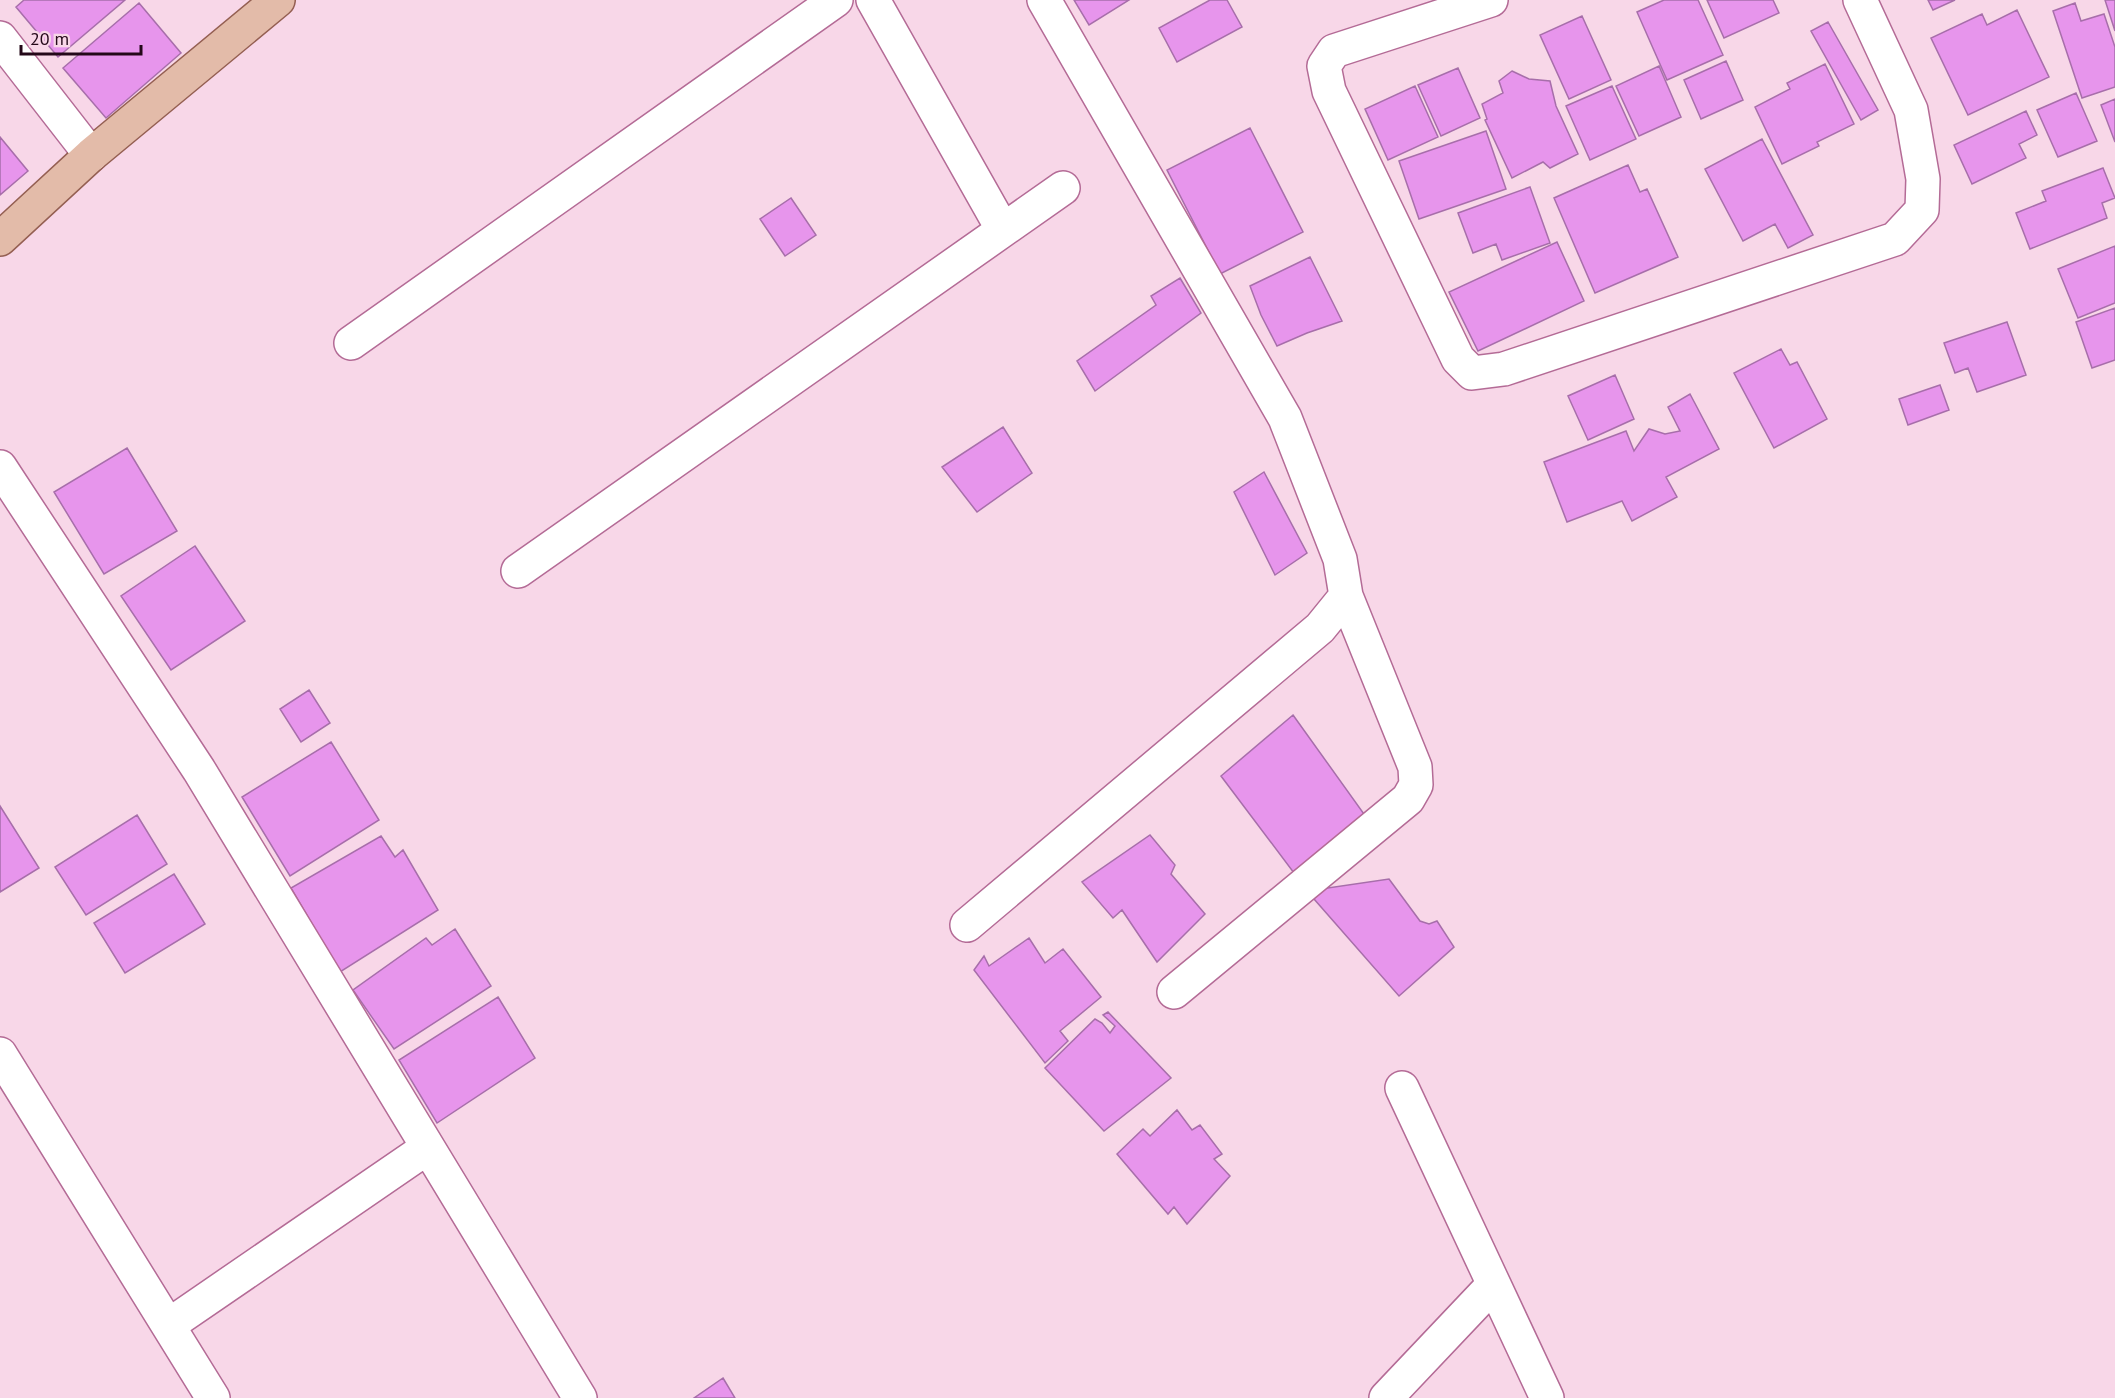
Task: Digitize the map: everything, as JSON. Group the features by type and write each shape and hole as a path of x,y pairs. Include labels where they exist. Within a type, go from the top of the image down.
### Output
{"main road":[{"path":"0,238 91,155 278,0"}],"street":[{"path":"351,343 836,0"},
{"path":"873,0 1004,230"},
{"path":"1044,0 1285,418 1340,559 1346,596 1415,767 1416,785 1408,799 1174,992"},
{"path":"1491,0 1443,7 1334,51 1324,66 1329,91 1442,327 1458,359 1472,373 1504,369 1895,239 1922,210 1923,179 1911,110 1860,0"},
{"path":"0,38 91,155"},
{"path":"518,571 1063,188"},
{"path":"0,467 198,770 580,1398"},
{"path":"967,925 1320,628 1346,596"},
{"path":"0,1054 213,1398"},
{"path":"1402,1088 1547,1398"},
{"path":"169,1325 427,1148"},
{"path":"1386,1398 1493,1285"}],"building":[{"path":"24,0 125,0 58,57 16,7"},
{"path":"1074,0 1129,0 1089,25"},
{"path":"1210,0 1227,0 1242,27 1177,62 1159,28"},
{"path":"1664,0 1698,0 1723,55 1667,80 1637,12"},
{"path":"1707,0 1773,0 1779,13 1724,38"},
{"path":"1928,0 1955,0 1933,10"},
{"path":"2105,0 2115,0 2115,31"},
{"path":"139,3 181,53 106,118 63,68"},
{"path":"2075,3 2081,21 2104,14 2115,47 2115,87 2082,98 2053,11"},
{"path":"2017,10 2049,77 1968,115 1931,38 1982,14 1987,25"},
{"path":"1582,16 1611,80 1569,99 1540,35"},
{"path":"1828,22 1878,110 1861,120 1811,31"},
{"path":"1726,61 1743,100 1701,119 1684,80"},
{"path":"1825,64 1854,124 1817,142 1819,146 1782,164 1755,107 1790,89 1787,83"},
{"path":"1659,66 1681,117 1639,136 1616,86"},
{"path":"1458,68 1480,118 1441,136 1418,85"},
{"path":"1512,71 1529,79 1550,81 1556,106 1578,154 1550,168 1543,162 1512,178 1485,120 1487,119 1482,104 1503,93 1499,81"},
{"path":"1415,86 1438,137 1388,160 1365,109"},
{"path":"1612,86 1636,139 1590,160 1566,106"},
{"path":"2076,93 2097,141 2058,157 2037,110"},
{"path":"2115,99 2115,142 2101,105"},
{"path":"2026,111 2037,135 2019,144 2026,158 1972,184 1954,145"},
{"path":"1250,128 1303,232 1220,274 1167,170"},
{"path":"1486,131 1506,189 1419,219 1399,161"},
{"path":"0,137 28,171 0,195"},
{"path":"1762,139 1813,235 1788,248 1775,224 1743,241 1705,169"},
{"path":"1628,165 1640,192 1647,189 1678,257 1595,293 1554,198"},
{"path":"2103,168 2115,198 2102,203 2107,218 2030,249 2016,213 2046,201 2042,191"},
{"path":"1530,187 1550,243 1502,260 1496,244 1473,253 1458,213"},
{"path":"791,198 816,235 785,256 760,219"},
{"path":"1557,242 1584,301 1478,351 1449,292"},
{"path":"2115,246 2115,303 2078,318 2058,269"},
{"path":"1310,257 1342,321 1277,346 1261,315 1250,286"},
{"path":"1180,278 1201,313 1095,391 1077,361 1156,305 1151,296"},
{"path":"2115,308 2115,360 2092,368 2076,322"},
{"path":"2007,322 2026,375 1977,392 1968,368 1955,373 1944,343"},
{"path":"1781,349 1790,365 1797,362 1827,419 1774,448 1734,373"},
{"path":"1615,375 1634,419 1588,440 1568,396"},
{"path":"1940,385 1949,410 1908,425 1899,399"},
{"path":"1690,394 1719,449 1666,477 1677,497 1632,521 1622,501 1567,522 1544,462 1626,431 1634,451 1649,429 1665,434 1680,431 1668,407"},
{"path":"1003,427 1032,473 977,512 942,467"},
{"path":"127,448 177,531 104,574 54,492"},
{"path":"1264,472 1307,553 1275,575 1234,492"},
{"path":"195,546 245,621 171,670 121,596"},
{"path":"309,690 330,723 301,742 280,709"},
{"path":"1293,715 1369,821 1294,873 1221,776"},
{"path":"331,742 379,820 290,876 242,797"},
{"path":"0,806 39,868 0,892"},
{"path":"137,815 167,864 86,915 55,867"},
{"path":"1150,835 1175,865 1171,874 1205,914 1157,962 1122,910 1113,918 1082,882"},
{"path":"381,836 395,857 403,850 438,910 340,972 291,888"},
{"path":"174,874 205,924 125,973 94,923"},
{"path":"1389,879 1420,921 1429,924 1437,921 1454,947 1399,996 1307,891"},
{"path":"455,929 491,986 394,1049 353,990 426,938 432,945"},
{"path":"1029,938 1045,963 1063,949 1101,997 1060,1031 1068,1041 1045,1063 974,970 984,956 989,966"},
{"path":"498,997 535,1058 437,1123 399,1060"},
{"path":"1108,1012 1171,1078 1104,1131 1045,1068 1095,1019 1102,1023 1110,1033 1115,1026 1103,1015"},
{"path":"1177,1110 1192,1130 1200,1125 1222,1154 1214,1159 1230,1176 1187,1224 1174,1207 1168,1214 1117,1154 1143,1129 1150,1136"},
{"path":"723,1378 735,1398 694,1398"}]}
